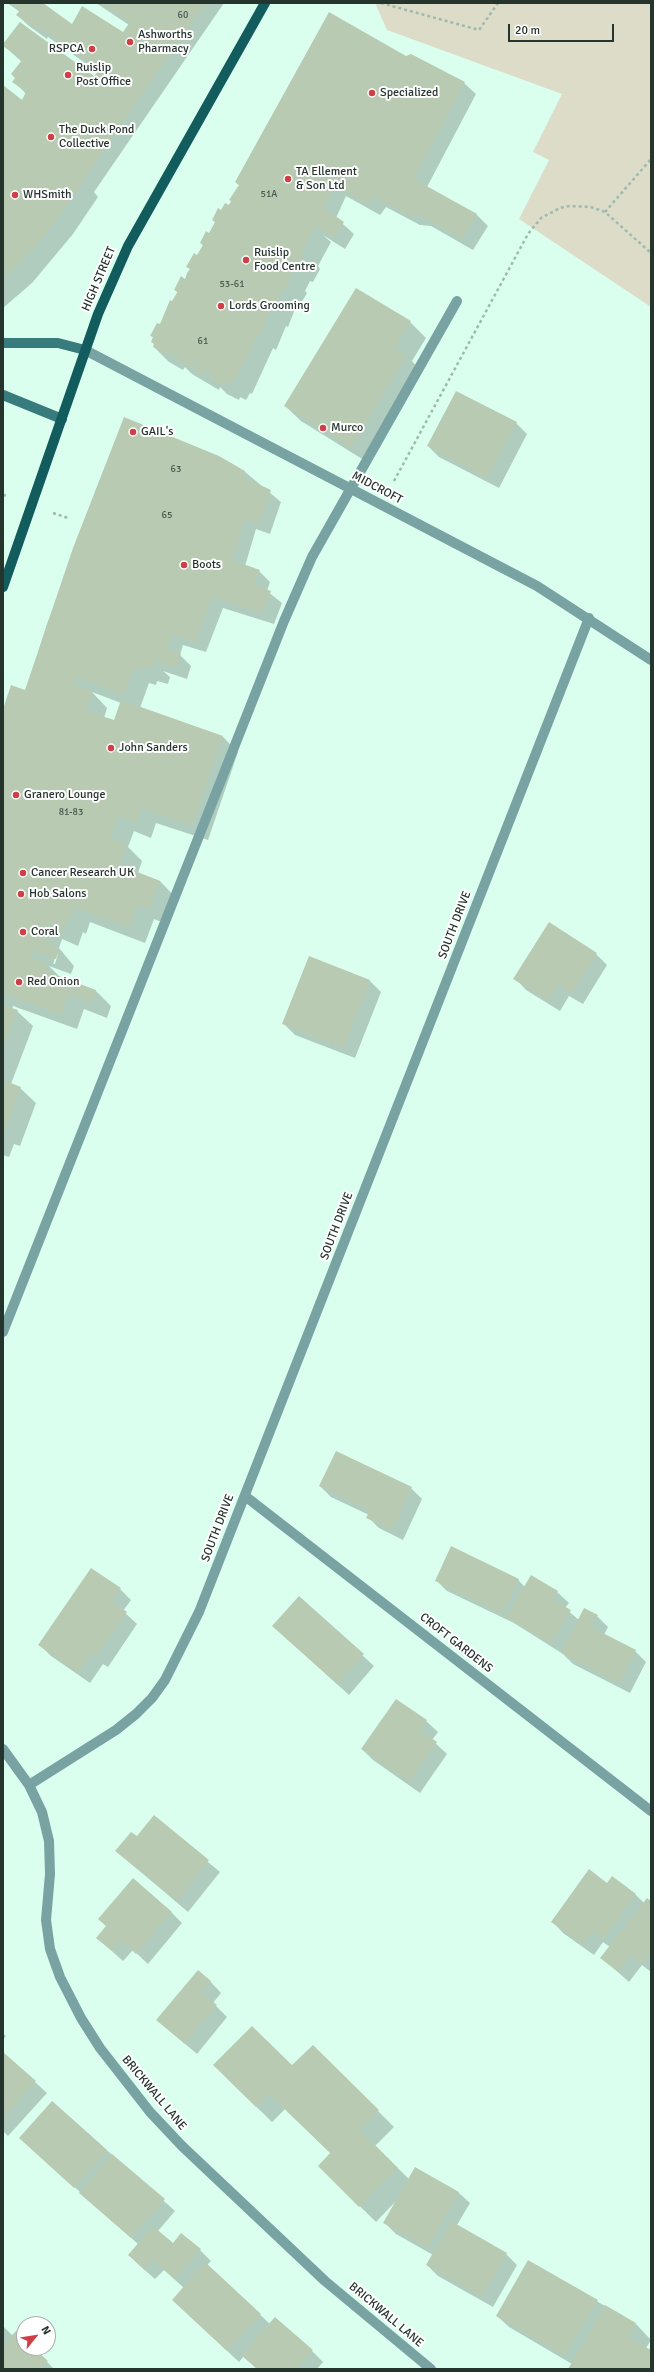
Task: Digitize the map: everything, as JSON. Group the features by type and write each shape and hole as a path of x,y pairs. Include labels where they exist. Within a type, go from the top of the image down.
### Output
{"main road":[{"name":"HIGH STREET","path":"3,587 98,314 128,246 265,3"},
{"path":"3,343 58,343 85,350"},
{"path":"3,395 62,419"}],"street":[{"path":"3,1332 284,621 312,557 457,301"},
{"name":"MIDCROFT","path":"85,350 537,586 589,618 651,660"},
{"name":"SOUTH DRIVE","path":"29,1785 116,1730 136,1714 152,1698 164,1680 199,1612 589,618"},
{"name":"CROFT GARDENS","path":"245,1496 651,1811"},
{"name":"BRICKWALL LANE","path":"3,1749 29,1785 42,1812 49,1841 50,1874 46,1920 50,1948 60,1976 81,2018 100,2048 150,2112 182,2146 325,2281 431,2369"}],"path":[{"path":"380,3 479,30 498,3"},
{"path":"605,212 651,160"},
{"path":"394,481 534,225 550,212 569,206 591,207 605,212 651,253"},
{"path":"3,495 8,496"},
{"path":"50,511 68,518"}],"green space":[{"path":"375,3 651,3 651,307 519,219 549,160 533,152 562,94 387,30"}],"building":[{"path":"10,3 43,3 72,24 82,6 123,32 130,22 101,3 205,3 58,218 36,246 3,280 3,85 22,100 26,92 12,82 15,78 11,74 22,60 3,46 3,44 20,22 94,76 99,70 37,26 36,29 16,15 20,10"},
{"path":"329,12 406,56 411,54 465,82 414,179 477,214 462,239 419,215 408,215 374,197 368,204 335,186 324,208 344,222 334,238 316,226 302,251 305,253 297,267 295,266 289,275 292,276 284,291 282,289 278,297 280,298 264,322 266,323 260,335 258,334 236,379 234,378 230,385 225,382 223,385 211,379 213,375 205,371 203,375 195,371 197,367 192,364 190,367 175,359 177,356 169,352 168,355 153,347 154,344 151,342 153,337 150,336 157,323 160,324 170,300 172,301 178,291 174,290 181,276 185,279 190,269 186,267 194,253 197,255 203,245 200,243 206,231 209,233 215,222 212,220 218,208 221,210 225,203 229,205 231,201 229,200 239,185 235,182"},
{"path":"356,288 411,321 395,348 407,355 351,448 284,406"},
{"path":"456,391 517,422 487,478 427,446"},
{"path":"124,417 219,456 245,471 243,477 271,490 259,524 245,519 232,560 260,570 253,584 271,591 263,613 212,597 195,642 172,634 167,650 181,654 176,668 155,661 152,669 142,667 140,670 134,668 124,695 76,677 74,685 92,691 86,711 114,720 121,700 223,736 192,826 141,808 136,823 118,816 111,838 127,844 120,865 160,881 150,909 138,905 130,928 75,908 70,919 68,918 63,931 47,925 42,938 55,944 54,948 59,950 56,959 33,951 31,958 48,964 45,971 96,990 92,1003 68,994 61,1015 3,993 3,709 11,685 25,690 73,548"},
{"path":"549,922 597,953 571,994 558,985 548,1001 513,979"},
{"path":"309,956 370,980 344,1048 282,1024"},
{"path":"3,1005 18,1010 3,1049"},
{"path":"3,1080 21,1087 4,1132 3,1131"},
{"path":"336,1451 412,1487 392,1530 366,1518 370,1510 319,1486"},
{"path":"451,1546 519,1579 502,1614 435,1581"},
{"path":"91,1568 121,1588 111,1601 127,1612 96,1656 91,1653 78,1673 38,1645"},
{"path":"531,1575 558,1591 553,1600 571,1610 551,1644 506,1617"},
{"path":"299,1596 364,1654 337,1684 272,1626"},
{"path":"584,1608 598,1615 591,1627 636,1650 619,1683 561,1653"},
{"path":"396,1699 427,1720 420,1730 437,1742 409,1782 361,1749"},
{"path":"154,1815 209,1860 177,1901 115,1851 131,1832 137,1836"},
{"path":"589,1869 607,1883 612,1876 636,1894 603,1939 592,1931 582,1944 551,1922"},
{"path":"133,1878 172,1912 136,1954 121,1940 112,1951 96,1938 106,1926 98,1919"},
{"path":"647,1898 651,1901 651,1958 648,1956 642,1964 631,1955 618,1972 600,1958"},
{"path":"198,1970 211,1981 201,1992 217,2005 185,2044 156,2020"},
{"path":"252,2026 292,2065 313,2045 379,2110 360,2130 398,2168 359,2207 318,2166 330,2153 269,2094 256,2107 213,2065"},
{"path":"3,2052 36,2081 3,2118"},
{"path":"52,2101 107,2150 74,2188 19,2138"},
{"path":"112,2154 165,2199 131,2238 79,2193"},
{"path":"415,2167 459,2192 428,2248 383,2223"},
{"path":"451,2221 507,2253 482,2297 426,2265"},
{"path":"153,2226 173,2243 181,2233 201,2249 175,2279 152,2259 144,2269 128,2255"},
{"path":"528,2260 598,2300 564,2356 496,2316"},
{"path":"205,2262 261,2314 227,2351 172,2300"},
{"path":"605,2305 636,2323 628,2337 651,2350 651,2369 568,2369"},
{"path":"275,2317 313,2350 296,2369 257,2369 241,2355"},
{"path":"16,2331 16,2356 43,2356 48,2361 40,2369 3,2369 3,2345"}],"place":[{"name":"Ashworths Pharmacy","path":"130,42"},
{"name":"RSPCA","path":"92,49"},
{"name":"Ruislip Post Office","path":"68,75"},
{"name":"Specialized","path":"372,93"},
{"name":"The Duck Pond Collective","path":"51,137"},
{"name":"TA Ellement & Son Ltd","path":"288,179"},
{"name":"WHSmith","path":"15,195"},
{"name":"Ruislip Food Centre","path":"246,260"},
{"name":"Lords Grooming","path":"221,306"},
{"name":"Murco","path":"323,428"},
{"name":"GAIL's","path":"133,432"},
{"name":"Boots","path":"184,565"},
{"name":"John Sanders","path":"111,748"},
{"name":"Granero Lounge","path":"16,795"},
{"name":"Cancer Research UK","path":"23,873"},
{"name":"Hob Salons","path":"21,894"},
{"name":"Coral","path":"23,932"},
{"name":"Red Onion","path":"19,982"}]}
